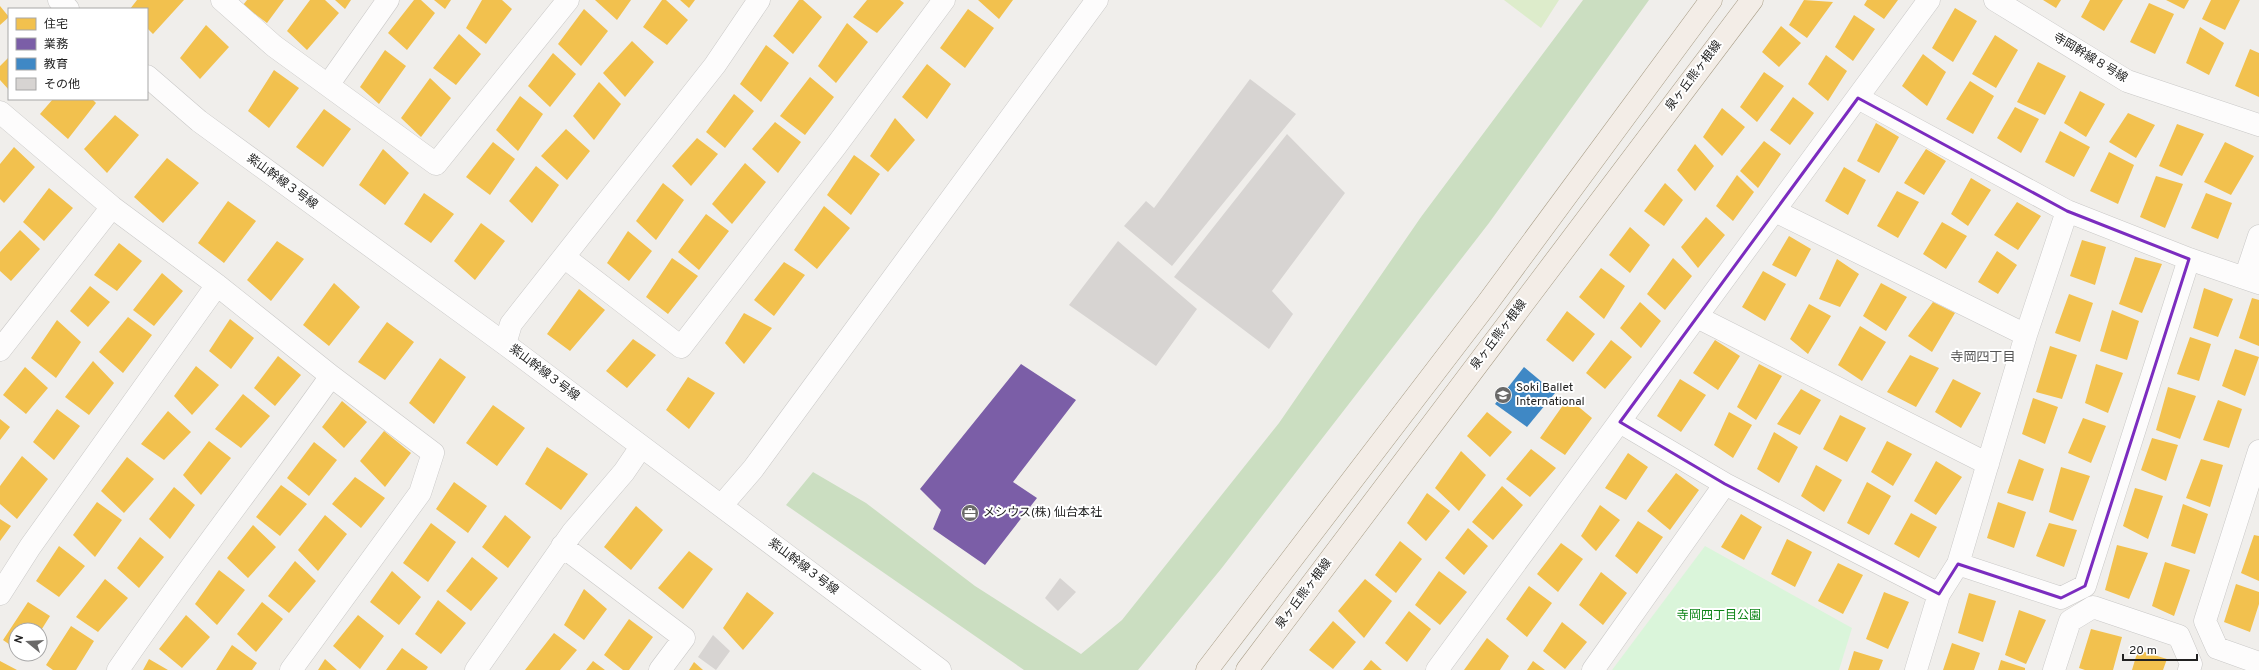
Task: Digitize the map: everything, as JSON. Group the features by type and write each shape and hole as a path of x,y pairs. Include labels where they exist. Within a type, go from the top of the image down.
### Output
{"main road":[{"path":"1207,670 1490,299 1711,0"},
{"name":"泉ヶ丘熊ヶ根線","path":"1247,670 1752,0"}],"street":[{"path":"59,0 67,8"},
{"path":"222,0 274,46 436,164 568,0"},
{"path":"328,85 388,0"},
{"path":"505,344 511,324 715,65 759,0"},
{"path":"564,257 681,347 836,146 944,0"},
{"path":"722,505 752,469 1097,0"},
{"path":"1437,670 1929,0"},
{"name":"寺岡幹線８号線","path":"1995,0 2127,81 2259,125"},
{"name":"紫山幹線３号線","path":"148,77 205,125 505,344 641,447 722,505 940,670"},
{"path":"1858,98 2067,210 2189,259 2252,281 2259,236"},
{"path":"4,124 217,285 331,376 433,453 420,493 291,670"},
{"path":"0,350 112,207"},
{"path":"1775,210 2026,335"},
{"path":"1916,670 1939,594 1958,564 2026,335 2067,210"},
{"path":"1958,564 2061,598 2085,586 2189,259"},
{"path":"0,594 30,547 217,285"},
{"path":"1696,317 1988,464"},
{"path":"118,670 171,593 253,485 331,376"},
{"path":"1620,422 1725,484 1939,594"},
{"path":"476,670 562,546 641,447"},
{"path":"2259,451 2205,621 2217,648 2259,663"},
{"path":"1593,670 1725,484"},
{"path":"562,546 684,638 660,670"},
{"path":"2054,670 2070,621 2093,608 2179,636 2191,664 2189,670"}],"highlighted area":[{"path":"1858,98 2067,211 2189,259 2085,586 2061,598 1958,564 1939,594 1725,484 1620,422"}],"green space":[{"path":"1504,0 1559,0 1541,28"},
{"path":"1583,0 1649,0 1489,223 1221,569 1138,670 1024,670 786,505 813,472 866,503 975,586 1081,654 1122,620 1279,423 1421,217"},
{"name":"寺岡四丁目公園","path":"1705,546 1852,628 1839,670 1612,670"}],"building: 住宅":[{"path":"137,0 184,0 153,34 148,29 148,8 131,8"},
{"path":"247,0 284,0 267,23 243,5"},
{"path":"310,0 325,0 339,13 307,50 287,31"},
{"path":"335,0 351,0 345,9"},
{"path":"414,0 421,0 435,13 407,50 388,33"},
{"path":"434,0 451,0 445,9"},
{"path":"482,0 502,0 512,9 486,44 466,28"},
{"path":"595,0 631,0 617,20"},
{"path":"662,0 666,0 688,20 667,45 643,27"},
{"path":"680,0 695,0 689,8"},
{"path":"799,0 803,0 822,17 793,54 773,36"},
{"path":"867,0 900,0 904,3 877,33 853,17"},
{"path":"978,0 1013,0 999,19"},
{"path":"1804,0 1833,2 1807,38 1789,25"},
{"path":"1867,0 1898,0 1884,19 1864,5"},
{"path":"2043,0 2061,0 2056,8"},
{"path":"2090,0 2123,0 2104,31 2081,17"},
{"path":"2166,0 2189,0 2184,9"},
{"path":"2211,0 2240,0 2225,30 2202,19"},
{"path":"2149,3 2174,14 2155,54 2130,42"},
{"path":"0,6 8,18 0,25"},
{"path":"1955,8 1977,21 1953,62 1932,48"},
{"path":"584,9 608,31 581,66 558,44"},
{"path":"968,9 994,28 965,68 940,48"},
{"path":"1854,15 1875,29 1853,61 1835,47"},
{"path":"847,23 868,42 836,83 818,66"},
{"path":"206,25 229,47 200,79 180,58"},
{"path":"1781,26 1801,43 1779,67 1762,52"},
{"path":"2200,27 2224,43 2209,75 2186,63"},
{"path":"459,34 481,54 456,85 433,68"},
{"path":"1995,35 2018,50 1996,88 1972,74"},
{"path":"632,41 654,62 625,97 603,73"},
{"path":"766,45 789,63 761,102 740,84"},
{"path":"2250,49 2259,53 2259,97 2235,86"},
{"path":"385,50 406,66 379,104 360,87"},
{"path":"553,53 576,74 550,107 528,86"},
{"path":"1923,54 1946,72 1927,106 1902,86"},
{"path":"1826,55 1847,71 1828,101 1808,84"},
{"path":"8,58 8,89 0,80 0,66"},
{"path":"2038,62 2066,76 2045,115 2017,102"},
{"path":"927,64 951,84 927,119 902,97"},
{"path":"274,70 299,88 269,128 248,111"},
{"path":"1764,72 1784,86 1757,122 1740,107"},
{"path":"810,77 834,97 805,135 780,116"},
{"path":"430,78 451,98 421,137 401,118"},
{"path":"1970,81 1994,96 1973,134 1946,119"},
{"path":"599,82 621,104 594,140 573,116"},
{"path":"2080,91 2105,104 2086,137 2064,123"},
{"path":"734,94 754,111 725,148 706,132"},
{"path":"520,96 543,114 518,151 496,130"},
{"path":"1793,97 1814,113 1790,145 1770,130"},
{"path":"52,100 93,100 96,103 68,139 40,114"},
{"path":"2015,107 2039,119 2021,153 1997,138"},
{"path":"1722,108 1745,127 1722,156 1703,137"},
{"path":"324,109 351,129 323,167 296,147"},
{"path":"2128,113 2155,125 2136,158 2109,142"},
{"path":"115,115 139,135 107,173 84,149"},
{"path":"895,118 915,140 888,172 870,156"},
{"path":"775,122 801,142 778,173 752,149"},
{"path":"1876,123 1899,137 1879,173 1857,161"},
{"path":"2177,124 2204,134 2182,176 2159,166"},
{"path":"566,129 590,151 567,180 541,156"},
{"path":"2060,131 2090,147 2074,177 2045,162"},
{"path":"697,138 718,154 691,186 672,166"},
{"path":"1764,141 1781,154 1758,188 1740,171"},
{"path":"493,142 515,159 490,195 466,177"},
{"path":"2225,142 2254,156 2231,195 2204,182"},
{"path":"1695,144 1714,166 1695,191 1677,170"},
{"path":"14,147 35,167 4,203 0,199 0,164"},
{"path":"383,149 409,173 385,205 359,185"},
{"path":"1926,149 1946,161 1924,195 1904,183"},
{"path":"2109,152 2134,165 2118,204 2090,191"},
{"path":"854,155 880,174 851,215 827,195"},
{"path":"167,158 199,183 163,223 134,197"},
{"path":"745,163 766,182 732,224 712,204"},
{"path":"536,166 559,185 532,223 509,201"},
{"path":"1844,167 1866,180 1848,215 1825,201"},
{"path":"1737,175 1754,192 1733,221 1716,206"},
{"path":"2156,176 2183,184 2165,228 2140,217"},
{"path":"1971,178 1991,190 1968,226 1951,214"},
{"path":"663,183 684,200 656,240 636,221"},
{"path":"1665,183 1683,200 1664,226 1644,211"},
{"path":"49,188 73,208 44,241 23,222"},
{"path":"1897,191 1919,202 1898,238 1877,226"},
{"path":"424,193 454,214 431,243 404,224"},
{"path":"2206,193 2232,203 2218,239 2191,228"},
{"path":"228,201 256,221 224,263 198,243"},
{"path":"2017,202 2041,216 2018,250 1994,235"},
{"path":"824,206 850,228 817,269 794,250"},
{"path":"706,214 729,231 699,270 678,252"},
{"path":"1706,217 1725,235 1698,268 1681,247"},
{"path":"1942,222 1967,236 1946,269 1923,254"},
{"path":"481,223 505,241 475,280 454,261"},
{"path":"1630,227 1650,245 1630,273 1609,255"},
{"path":"20,230 40,249 11,281 0,271 0,252"},
{"path":"628,231 652,251 629,281 607,263"},
{"path":"1789,236 1811,249 1796,277 1772,265"},
{"path":"2082,240 2106,247 2095,285 2070,276"},
{"path":"277,241 304,259 271,301 247,280"},
{"path":"119,243 142,261 117,291 94,275"},
{"path":"1997,251 2017,265 1998,294 1978,282"},
{"path":"2135,257 2162,264 2142,313 2119,304"},
{"path":"672,258 698,276 668,314 646,297"},
{"path":"1673,258 1692,276 1665,310 1647,294"},
{"path":"1837,259 1859,274 1840,307 1819,299"},
{"path":"784,262 805,275 774,316 754,300"},
{"path":"1601,268 1625,286 1604,319 1579,297"},
{"path":"1763,271 1786,284 1765,321 1742,307"},
{"path":"162,273 183,291 154,326 133,310"},
{"path":"334,283 360,307 329,346 303,325"},
{"path":"1881,283 1907,297 1886,331 1863,316"},
{"path":"90,286 110,302 88,327 70,311"},
{"path":"2204,288 2233,299 2218,337 2193,328"},
{"path":"579,289 605,310 570,351 547,334"},
{"path":"2069,294 2093,303 2080,342 2055,333"},
{"path":"2252,298 2259,300 2259,346 2239,338"},
{"path":"1640,302 1661,321 1641,348 1620,328"},
{"path":"1933,302 1955,313 1932,352 1908,336"},
{"path":"1809,304 1831,316 1808,354 1790,339"},
{"path":"2112,310 2139,321 2127,360 2100,351"},
{"path":"1567,311 1595,334 1573,362 1546,340"},
{"path":"744,313 772,328 744,364 725,343"},
{"path":"128,317 152,335 123,373 99,352"},
{"path":"230,319 254,338 231,369 209,351"},
{"path":"57,320 81,342 56,378 31,358"},
{"path":"387,322 414,342 385,380 358,362"},
{"path":"1860,326 1886,342 1862,381 1838,365"},
{"path":"2190,337 2211,344 2199,381 2177,374"},
{"path":"633,339 656,355 627,388 606,371"},
{"path":"1611,340 1632,357 1605,389 1586,373"},
{"path":"1715,340 1740,356 1718,390 1693,373"},
{"path":"2050,346 2077,355 2062,399 2036,392"},
{"path":"2235,349 2259,357 2245,396 2222,386"},
{"path":"1910,355 1939,368 1916,407 1887,392"},
{"path":"278,356 301,375 275,406 254,388"},
{"path":"440,358 466,377 434,424 409,403"},
{"path":"93,361 114,383 89,415 65,397"},
{"path":"1759,364 1782,376 1756,420 1737,407"},
{"path":"2096,364 2123,373 2108,413 2085,403"},
{"path":"196,366 219,385 192,415 174,396"},
{"path":"25,367 48,388 26,414 3,395"},
{"path":"688,377 715,393 689,429 666,410"},
{"path":"1680,379 1706,395 1681,432 1657,416"},
{"path":"1953,379 1981,393 1961,428 1935,412"},
{"path":"2168,387 2196,396 2180,439 2156,430"},
{"path":"1801,389 1821,400 1800,435 1777,424"},
{"path":"243,394 270,416 241,448 215,429"},
{"path":"1568,398 1592,418 1565,455 1540,438"},
{"path":"2033,398 2058,407 2045,444 2022,434"},
{"path":"2218,400 2242,409 2229,448 2203,440"},
{"path":"342,401 367,422 344,448 322,427"},
{"path":"493,405 525,428 497,466 466,443"},
{"path":"57,409 80,426 54,460 33,442"},
{"path":"168,411 191,432 164,460 141,444"},
{"path":"1487,412 1512,432 1490,457 1467,436"},
{"path":"1729,412 1752,425 1733,458 1714,445"},
{"path":"1840,415 1866,428 1847,462 1823,449"},
{"path":"2083,418 2106,426 2091,463 2068,453"},
{"path":"0,419 10,427 0,440"},
{"path":"384,431 411,453 385,487 360,461"},
{"path":"1774,432 1798,447 1779,483 1757,469"},
{"path":"2152,438 2178,445 2166,481 2141,470"},
{"path":"209,441 231,458 201,495 183,475"},
{"path":"1887,441 1912,454 1893,486 1871,472"},
{"path":"314,442 337,460 309,496 287,478"},
{"path":"547,447 588,474 561,510 525,484"},
{"path":"1531,449 1556,468 1530,497 1506,479"},
{"path":"1461,451 1486,475 1459,511 1435,488"},
{"path":"1628,453 1648,467 1626,500 1605,488"},
{"path":"22,456 48,479 17,519 0,504 0,486"},
{"path":"127,457 154,479 124,513 101,491"},
{"path":"2019,459 2044,469 2033,501 2007,493"},
{"path":"2201,459 2223,465 2210,507 2186,498"},
{"path":"1936,461 1962,477 1936,515 1914,501"},
{"path":"1816,465 1842,480 1824,512 1801,496"},
{"path":"2061,467 2090,476 2073,521 2049,512"},
{"path":"1676,473 1699,490 1670,530 1647,511"},
{"path":"355,477 385,498 361,528 332,504"},
{"path":"454,482 487,506 468,533 436,509"},
{"path":"1867,482 1891,496 1869,535 1847,523"},
{"path":"281,485 307,504 280,536 256,517"},
{"path":"1502,486 1523,505 1493,540 1472,522"},
{"path":"174,487 195,505 170,539 149,519"},
{"path":"2135,488 2163,496 2148,539 2123,526"},
{"path":"1427,493 1450,511 1426,541 1407,523"},
{"path":"97,502 122,520 95,557 73,535"},
{"path":"1998,502 2026,512 2014,548 1987,538"},
{"path":"2183,504 2208,514 2195,554 2171,546"},
{"path":"1600,505 1620,520 1596,551 1581,536"},
{"path":"636,506 663,530 631,570 604,547"},
{"path":"1911,513 1937,527 1919,558 1894,544"},
{"path":"1741,514 1762,527 1744,560 1721,547"},
{"path":"325,515 347,534 318,571 298,550"},
{"path":"505,515 531,537 508,568 482,547"},
{"path":"0,519 11,526 0,541"},
{"path":"1638,521 1663,537 1637,574 1615,556"},
{"path":"431,523 456,542 428,582 403,563"},
{"path":"2049,523 2077,530 2064,567 2036,556"},
{"path":"253,525 276,547 248,578 227,558"},
{"path":"1468,528 1488,546 1464,575 1445,558"},
{"path":"2254,535 2259,536 2259,581 2241,573"},
{"path":"140,537 164,557 139,588 117,568"},
{"path":"1787,539 1812,552 1795,587 1771,574"},
{"path":"1400,541 1422,559 1396,593 1375,575"},
{"path":"1561,543 1583,559 1558,592 1537,574"},
{"path":"2117,545 2148,553 2129,599 2105,590"},
{"path":"59,546 85,566 59,597 36,581"},
{"path":"689,551 713,569 683,609 658,588"},
{"path":"472,557 498,578 471,611 446,591"},
{"path":"295,561 316,581 289,613 268,596"},
{"path":"2165,562 2190,570 2174,616 2152,606"},
{"path":"1838,563 1863,575 1843,614 1818,601"},
{"path":"219,570 245,590 217,625 195,604"},
{"path":"392,571 421,597 399,625 370,602"},
{"path":"1439,571 1467,592 1440,625 1415,605"},
{"path":"1601,572 1627,593 1603,625 1579,605"},
{"path":"105,579 128,598 98,632 76,617"},
{"path":"1365,579 1392,601 1364,638 1338,611"},
{"path":"2236,584 2259,592 2259,604 2250,632 2224,622"},
{"path":"1529,586 1552,603 1527,637 1506,619"},
{"path":"584,589 607,609 584,640 564,625"},
{"path":"747,592 774,613 743,650 723,628"},
{"path":"1884,592 1909,602 1888,649 1866,639"},
{"path":"1969,593 1996,601 1983,642 1958,633"},
{"path":"438,600 466,623 441,654 415,634"},
{"path":"28,602 50,616 46,622 15,622"},
{"path":"262,602 283,619 256,652 237,634"},
{"path":"2019,610 2046,620 2026,664 2005,655"},
{"path":"1409,611 1431,629 1407,662 1385,643"},
{"path":"186,615 210,637 182,668 159,649"},
{"path":"358,615 384,636 360,669 333,646"},
{"path":"629,619 653,637 629,670 623,670 604,655"},
{"path":"1333,621 1356,642 1333,669 1309,650"},
{"path":"1562,622 1587,642 1565,669 1543,651"},
{"path":"71,626 94,641 76,670 53,670 46,665"},
{"path":"2091,629 2122,637 2113,670 2085,670 2079,668"},
{"path":"8,632 8,643 3,640"},
{"path":"554,633 577,650 560,670 525,670"},
{"path":"1487,638 1509,656 1500,670 1464,670"},
{"path":"1952,643 1980,653 1974,670 1943,670"},
{"path":"232,645 257,663 252,670 216,670"},
{"path":"402,648 428,667 426,670 386,670"},
{"path":"2138,650 2167,659 2163,670 2132,670"},
{"path":"1854,651 1883,660 1879,670 1848,670"},
{"path":"149,659 168,670 143,670"},
{"path":"325,659 337,670 318,670"},
{"path":"1371,660 1382,670 1363,670"},
{"path":"2001,660 2025,668 2025,670 1998,670"},
{"path":"0,661 17,670 0,670"},
{"path":"593,661 605,670 586,670"},
{"path":"1533,661 1545,670 1527,670"},
{"path":"694,662 703,670 689,670"}],"building: 業務":[{"path":"1021,364 1076,400 1013,482 1037,498 985,565 933,529 941,510 920,489"}],"building: 教育":[{"path":"1524,367 1555,393 1527,427 1495,404"}],"building: その他":[{"path":"1250,79 1296,114 1172,266 1124,226 1146,201 1154,208"},
{"path":"1287,134 1345,193 1272,291 1293,314 1269,349 1174,277"},
{"path":"1118,241 1197,309 1156,366 1069,305"},
{"path":"1060,578 1076,592 1058,611 1045,598"},
{"path":"713,635 730,651 716,670 698,657"}],"place":[{"name":"Soki Ballet International","path":"1503,395"},
{"name":"メシウス(株) 仙台本社","path":"970,513"}],"district":[{"name":"寺岡四丁目","path":"1983,358"}]}
